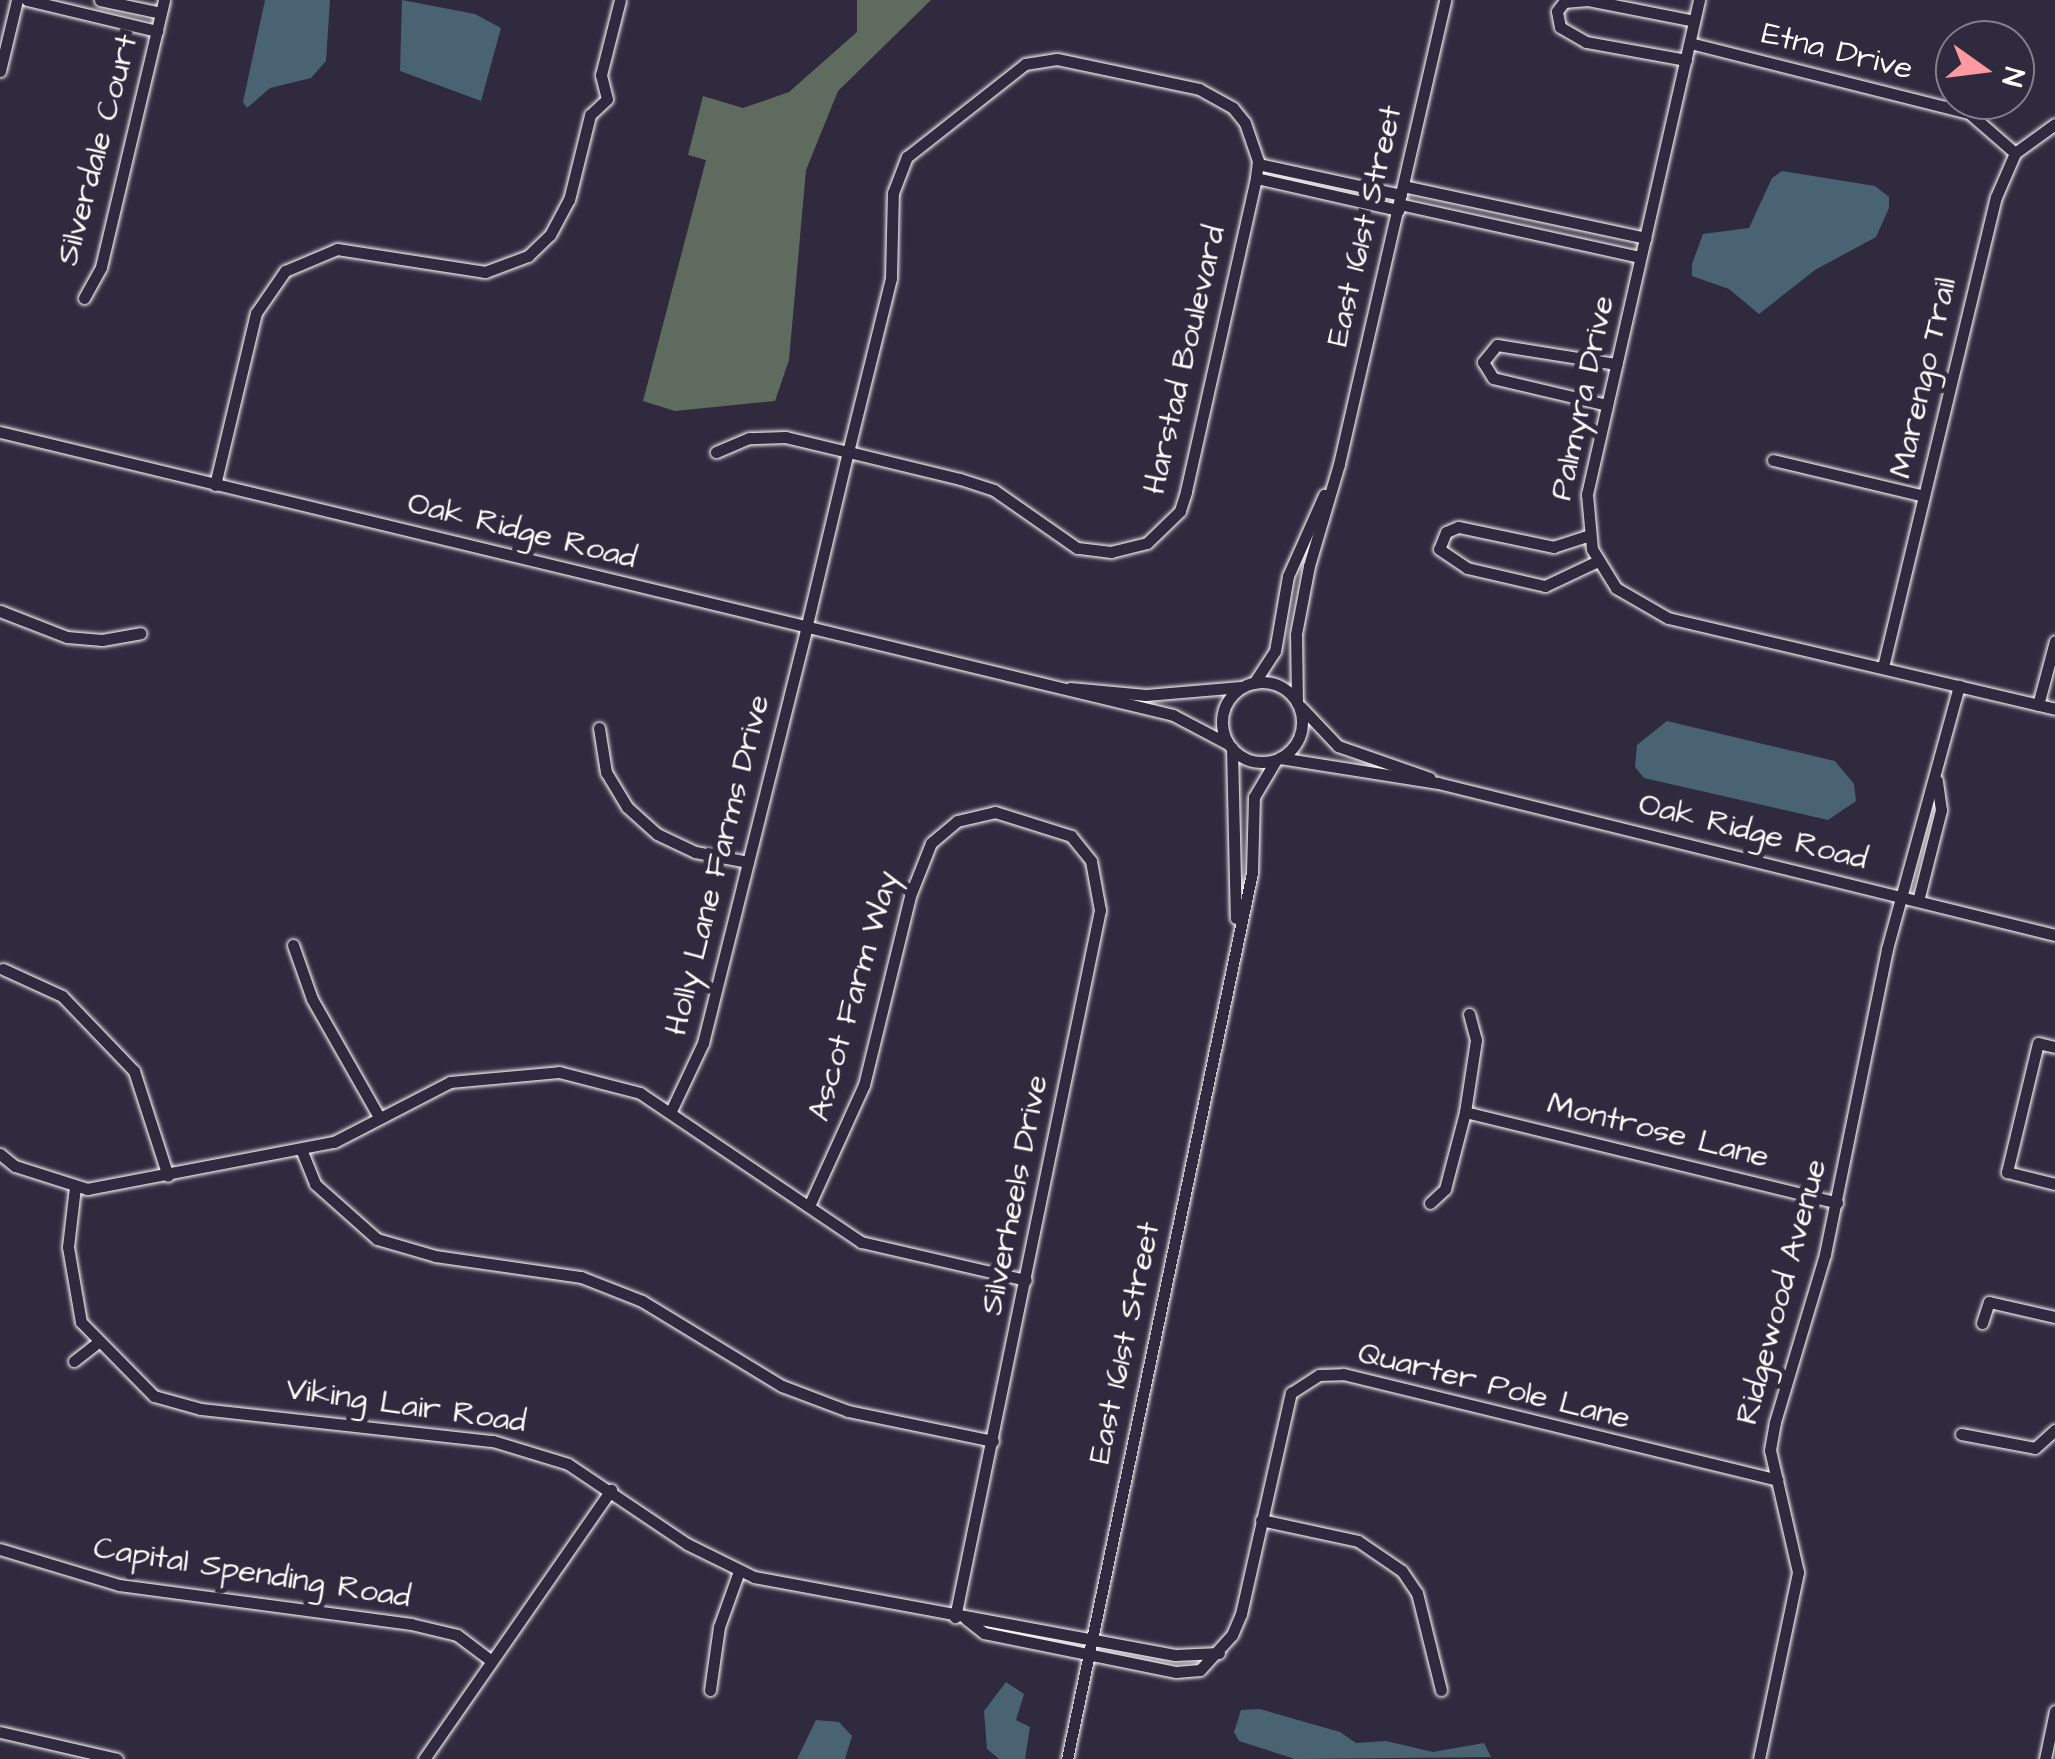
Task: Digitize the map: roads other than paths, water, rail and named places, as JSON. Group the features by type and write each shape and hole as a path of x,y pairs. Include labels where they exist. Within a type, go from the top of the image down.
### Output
{"street":[{"path":"0,71 17,0"},
{"path":"27,0 158,31"},
{"path":"100,0 163,7"},
{"path":"216,485 256,313 276,279 308,256 337,248 473,273 528,256 565,212 590,115 607,99 601,75 620,0"},
{"name":"East 161st Street","path":"1298,703 1296,634 1445,0"},
{"path":"1686,60 1586,42 1560,27 1557,11 1564,2 1588,0 1694,21"},
{"name":"Palmyra Drive","path":"1699,0 1587,494 1587,536 1598,561 1625,596 1668,618 2055,709"},
{"name":"Silverdale Court","path":"84,298 101,266 163,7"},
{"name":"Etna Drive","path":"1690,44 1969,113 2015,154"},
{"name":"Holly Lane Farms Drive","path":"671,1110 703,1043 806,629 892,278 893,193 907,157 1025,64 1057,59 1208,93 1245,123 1258,164"},
{"name":"Marengo Trail","path":"1884,667 1996,197 2015,154 2055,124"},
{"path":"1258,164 1640,257"},
{"name":"Harstad Boulevard","path":"848,452 994,490 1077,548 1111,552 1147,543 1180,511 1186,492 1258,164"},
{"path":"1256,178 1645,238"},
{"path":"1607,405 1493,378 1482,362 1497,344 1616,364"},
{"name":"Oak Ridge Road","path":"0,432 1196,722 1230,746"},
{"path":"716,452 749,438 785,437 848,452"},
{"path":"1773,460 1924,496"},
{"name":"East 161st Street","path":"1248,685 1275,652 1288,576 1338,464"},
{"path":"1587,536 1554,547 1458,527 1446,532 1439,549 1467,568 1546,586 1598,561"},
{"path":"0,611 67,636 102,640 140,633"},
{"path":"2038,705 2055,642"},
{"name":"Oak Ridge Road","path":"1031,683 1146,695 1248,685"},
{"path":"1248,685 1280,686 1298,703 1302,731 1278,759 1250,761 1230,746 1225,707 1248,685"},
{"path":"1918,901 1941,810 1937,780 1960,686"},
{"name":"Oak Ridge Road","path":"1298,703 1338,746 1438,783"},
{"path":"599,728 606,772 637,816 695,852 748,862"},
{"name":"East 161st Street","path":"1230,746 1236,938"},
{"name":"East 161st Street","path":"1068,1759 1252,873 1254,798 1278,759"},
{"name":"Oak Ridge Road","path":"1278,759 1438,783 2055,934"},
{"name":"Ridgewood Avenue","path":"1760,1759 1798,1572 1770,1450 1775,1422 1837,1202 1901,897 1937,780"},
{"name":"Ascot Farm Way","path":"809,1206 851,1123 910,896 930,843 973,814 1028,818"},
{"name":"Silverheels Drive","path":"961,1618 1101,890 1083,846 1028,818"},
{"path":"293,945 312,999 379,1117"},
{"path":"3,969 62,996 122,1057 146,1097 168,1176"},
{"path":"1430,1203 1445,1189 1465,1112 1476,1040 1469,1014"},
{"path":"2055,1047 2038,1043 2008,1172 2055,1184"},
{"path":"0,1154 75,1186 168,1176 334,1142 450,1082 508,1072 560,1072 605,1082 671,1110 861,1242 1026,1280"},
{"name":"Montrose Lane","path":"1465,1112 1837,1202"},
{"path":"301,1149 315,1184 377,1239 435,1256 580,1277 642,1300 782,1386 848,1411 993,1441"},
{"name":"Viking Lair Road","path":"75,1186 68,1248 72,1297 96,1344 154,1396 201,1409 494,1441 568,1464 739,1570 961,1618 984,1614 1093,1636"},
{"path":"1982,1323 1989,1302 2055,1318"},
{"path":"74,1361 96,1344"},
{"name":"Quarter Pole Lane","path":"1219,1652 1240,1614 1286,1408 1292,1394 1318,1375 1361,1378 1776,1480"},
{"path":"1960,1434 2035,1448 2055,1430"},
{"path":"424,1759 610,1490"},
{"path":"1260,1520 1358,1541 1402,1571 1417,1592 1441,1690"},
{"name":"Capital Spending Road","path":"0,1549 138,1588 411,1624 458,1636 490,1660"},
{"path":"710,1690 718,1627 739,1570"},
{"path":"961,1618 984,1633 1176,1672 1200,1670 1219,1652"},
{"path":"1093,1636 1175,1655 1219,1652"},
{"path":"2045,1759 2055,1711"},
{"path":"0,1732 118,1759"}],"water":[{"path":"265,0 330,0 326,61 311,78 270,88 247,108 243,102"},
{"path":"402,0 475,14 501,28 481,101 400,71"},
{"path":"1782,171 1875,186 1889,197 1889,208 1876,237 1815,270 1759,314 1729,289 1692,276 1692,264 1703,234 1749,228 1772,178"},
{"path":"1667,721 1835,761 1854,784 1856,801 1828,820 1644,778 1635,767 1637,745"},
{"path":"1006,1682 1024,1694 1016,1720 1030,1727 1025,1759 999,1759 987,1749 984,1711"},
{"path":"1260,1709 1340,1732 1356,1743 1386,1741 1433,1752 1484,1743 1491,1757 1295,1759 1239,1741 1234,1732 1241,1710"},
{"path":"816,1720 839,1722 852,1736 845,1759 797,1759"}]}
